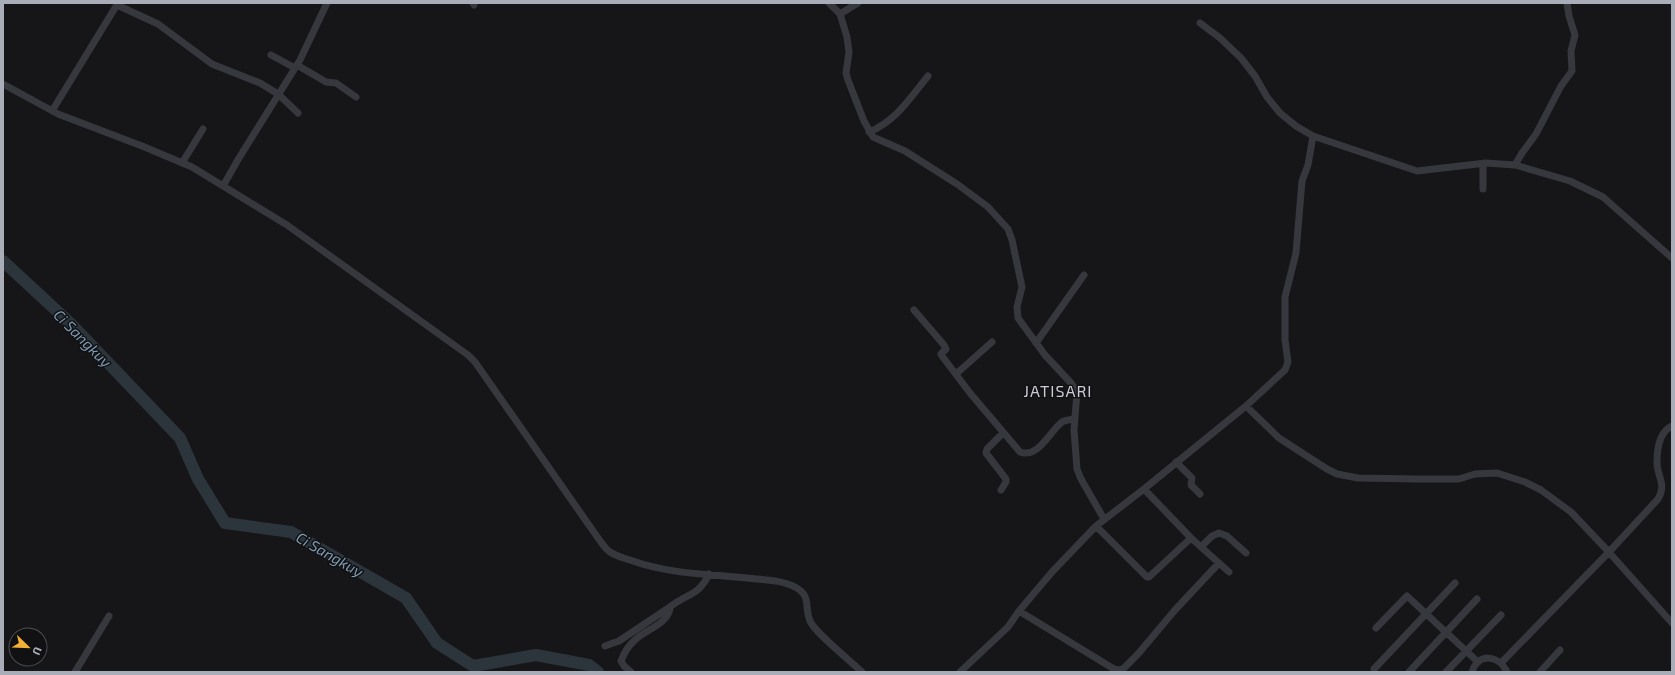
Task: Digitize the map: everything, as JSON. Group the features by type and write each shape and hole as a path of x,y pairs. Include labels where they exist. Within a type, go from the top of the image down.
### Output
{"street":[{"path":"223,186 312,38 327,3"},
{"path":"829,3 840,14 849,45 849,63 846,73 869,132 877,140 905,150 956,183 988,207 1008,229 1022,288 1017,307 1018,318 1045,355 1070,382 1077,392 1074,419 1075,447 1079,475 1104,519"},
{"path":"840,14 858,3"},
{"path":"1516,165 1522,153 1536,134 1561,86 1572,71 1571,51 1574,35 1567,3"},
{"path":"52,111 117,4 158,24 212,64 260,83 278,94 298,113"},
{"path":"1200,23 1220,38 1241,58 1255,76 1267,97 1280,113 1296,126 1313,136 1417,171 1484,164 1516,165 1570,181 1603,197 1672,258"},
{"path":"270,55 296,66 326,82 336,83 356,97"},
{"path":"869,132 885,125 909,101 928,76"},
{"path":"3,84 52,111 182,163 223,186 303,237 400,305 475,362 598,538 610,552 640,564 670,572 709,574 780,582 800,590 806,598 812,625 862,672"},
{"path":"182,163 203,129"},
{"path":"960,672 1008,627 1019,611 1052,572 1096,526 1246,406 1284,373 1288,365 1284,311 1285,297 1296,253 1302,181 1308,165 1313,136"},
{"path":"1483,189 1484,164"},
{"path":"1036,342 1084,275"},
{"path":"914,310 944,345 946,350 941,356 1020,452 1026,453 1038,447 1061,423 1074,419"},
{"path":"956,374 992,342"},
{"path":"1246,406 1279,438 1327,470 1336,474 1358,478 1424,479 1459,478 1487,472 1517,478 1541,490 1571,512 1672,623"},
{"path":"1501,662 1609,552 1661,493 1662,482 1657,463 1659,444 1664,433 1672,426"},
{"path":"1001,490 1006,482 1006,478 986,453 987,449 1003,433"},
{"path":"1176,462 1192,478 1191,485 1200,494"},
{"path":"1144,489 1191,538 1229,572"},
{"path":"1096,526 1146,577 1149,577 1191,538"},
{"path":"1201,547 1212,536 1219,533 1227,536 1246,553"},
{"path":"1019,611 1114,669 1119,670 1123,669 1138,654 1175,610 1219,563"},
{"path":"605,646 619,641 670,607 696,592 706,581 709,574"},
{"path":"1374,669 1455,583"},
{"path":"1376,628 1407,596 1478,662"},
{"path":"1408,672 1477,599"},
{"path":"630,672 622,663 624,654 635,639 666,617 670,611 670,607"},
{"path":"1446,672 1501,615"},
{"path":"75,672 109,616"},
{"path":"1540,672 1560,650"},
{"path":"1472,672 1474,666 1482,659 1492,658 1501,662 1507,672"}],"waterway":[{"name":"Ci Sangkuy","path":"3,261 71,324 180,438 198,479 225,523 291,532 406,598 437,643 473,666 536,655 589,665 598,672"}],"district":[{"name":"JATISARI","path":"1058,390"}]}
